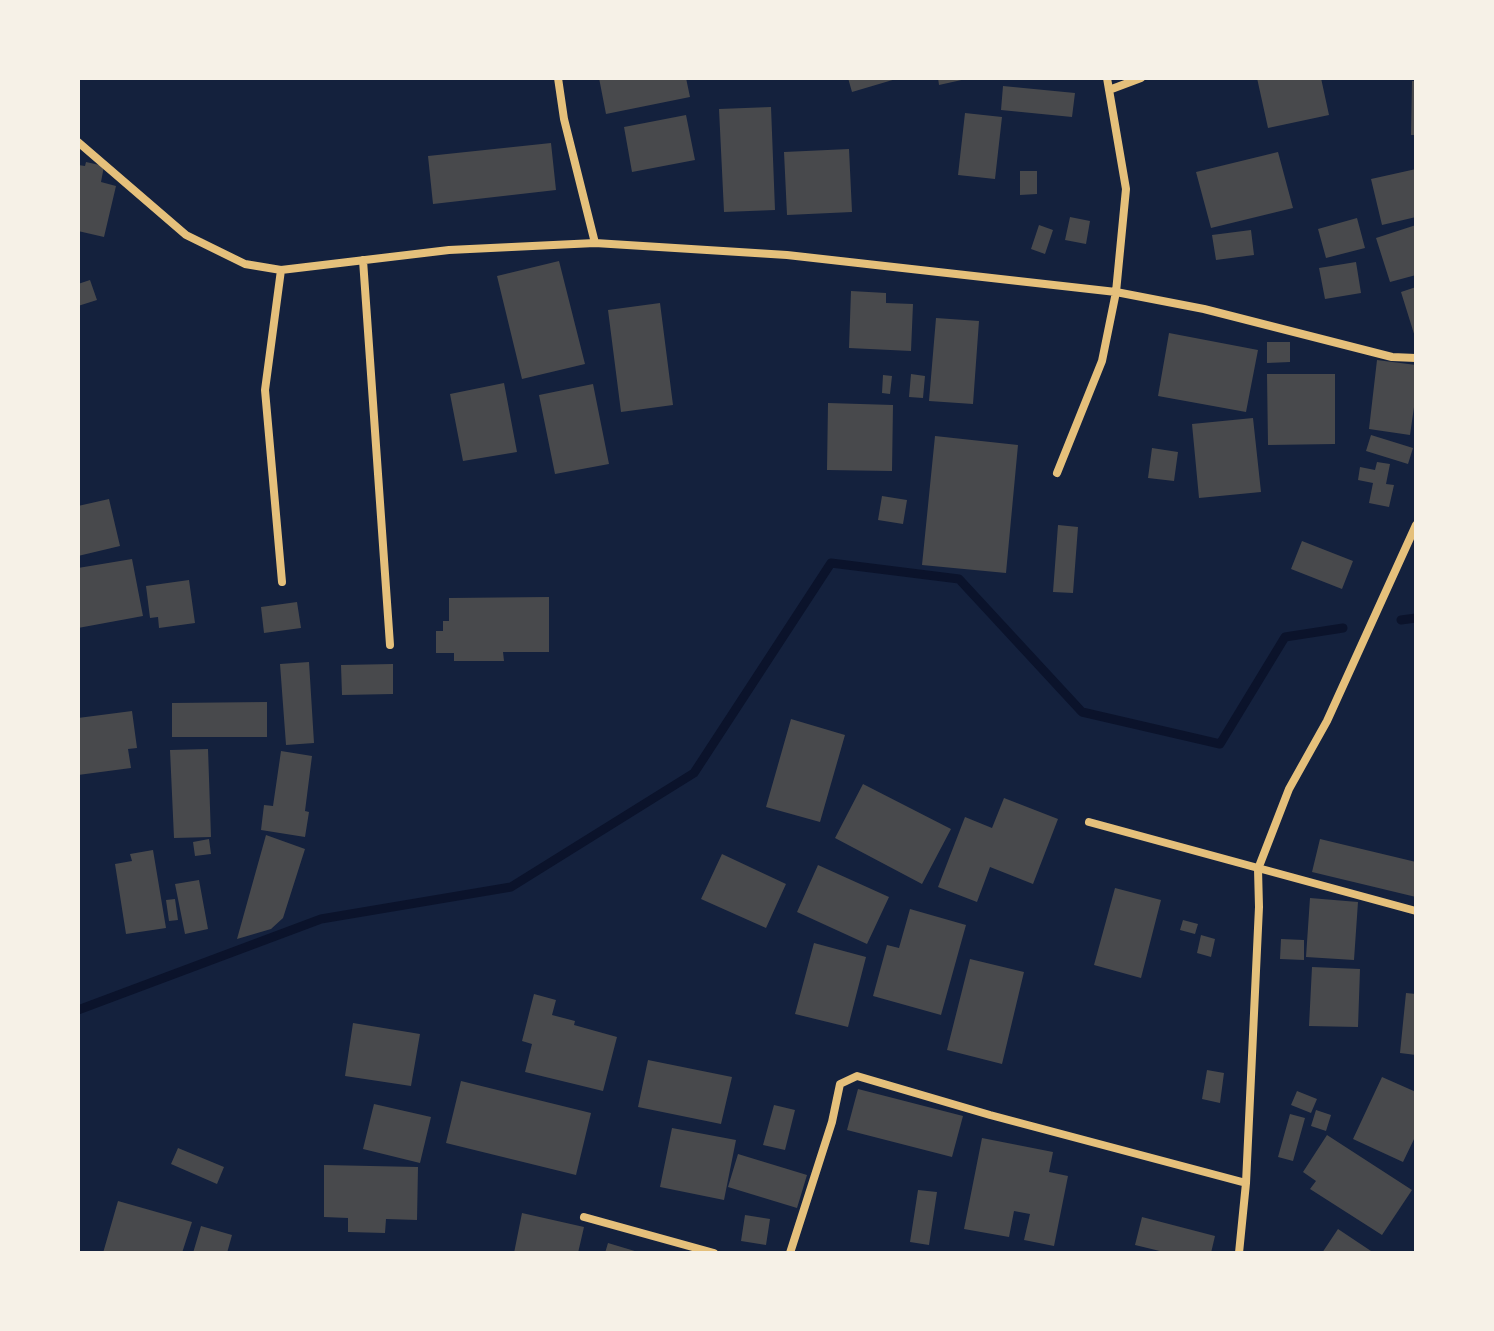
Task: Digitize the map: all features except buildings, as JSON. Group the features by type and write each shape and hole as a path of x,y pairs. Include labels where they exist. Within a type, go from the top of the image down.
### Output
{"street":[{"path":"558,78 564,119 595,243"},
{"path":"1057,473 1102,361 1116,292 1126,189 1107,78"},
{"path":"1109,90 1141,78"},
{"path":"78,142 186,235 245,264 281,270 449,250 595,243 787,255 1116,292 1204,309 1392,357 1416,358"},
{"path":"363,260 390,645"},
{"path":"281,270 265,390 282,582"},
{"path":"1239,1253 1246,1183 1259,907 1258,869 1289,789 1327,721 1416,525"},
{"path":"1089,822 1416,911"},
{"path":"790,1253 832,1122 840,1084 857,1076 1246,1183"},
{"path":"584,1217 714,1253"}],"waterway":[{"path":"78,1010 321,919 511,887 694,773 831,563 959,579 1082,712 1220,744 1285,637 1343,628"},
{"path":"1401,620 1416,618"}]}
